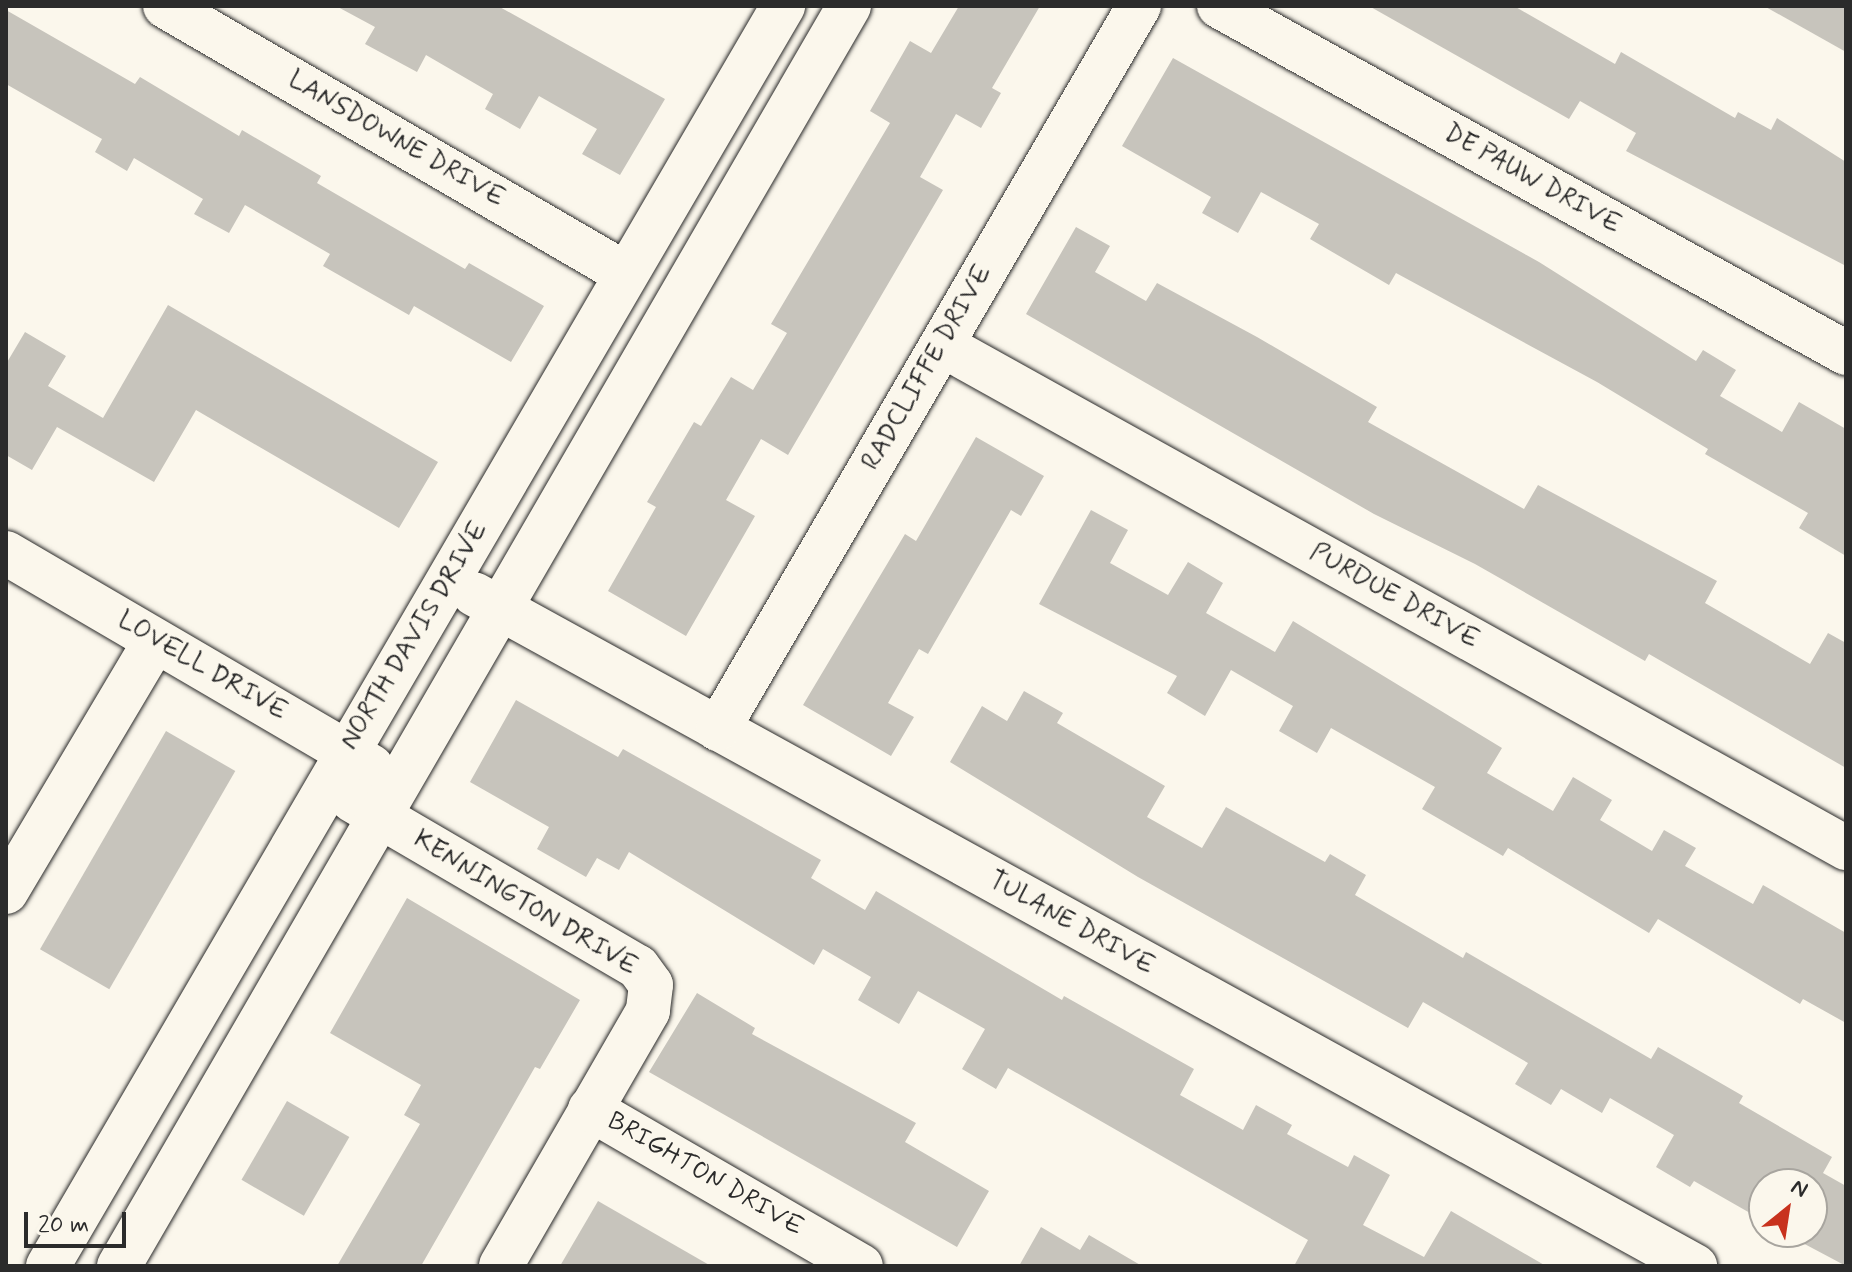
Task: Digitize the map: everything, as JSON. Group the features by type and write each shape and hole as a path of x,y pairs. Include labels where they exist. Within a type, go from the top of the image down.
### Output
{"street":[{"name":"LANSDOWNE DRIVE","path":"165,6 626,274"},
{"name":"NORTH DAVIS DRIVE","path":"48,1266 783,6"},
{"path":"119,1266 498,607 849,6"},
{"name":"RADCLIFFE DRIVE","path":"718,729 1139,6"},
{"name":"DE PAUW DRIVE","path":"1219,6 1846,353"},
{"name":"PURDUE DRIVE","path":"942,345 1846,848"},
{"name":"LOVELL DRIVE","path":"6,553 155,641 336,768"},
{"name":"TULANE DRIVE","path":"449,580 1695,1266"},
{"path":"6,892 155,641"},
{"name":"KENNINGTON DRIVE","path":"336,768 388,799 638,967 651,985 648,1011 501,1266"},
{"name":"BRIGHTON DRIVE","path":"590,1109 861,1266"}],"building":[{"path":"336,6 498,6 665,99 620,175 582,154 597,129 539,96 520,129 485,109 493,94 426,55 417,72 365,44 375,27"},
{"path":"959,6 1040,6 992,88 1001,93 981,128 956,114 920,177 943,190 788,455 761,439 726,500 755,516 686,636 608,591 656,507 647,502 694,422 701,426 731,377 753,390 787,333 771,324 890,123 870,111 910,41 931,53"},
{"path":"1369,6 1514,6 1615,64 1621,52 1735,118 1738,112 1771,130 1777,118 1846,162 1846,266 1626,151 1636,133 1580,101 1569,119"},
{"path":"1764,6 1846,6 1846,52"},
{"path":"6,10 135,84 140,77 239,136 242,130 321,176 317,183 465,269 469,263 544,306 511,362 414,306 409,315 323,266 330,254 245,205 229,233 194,214 203,199 134,158 127,171 95,152 102,139 6,84"},
{"path":"1173,58 1539,262 1696,361 1703,350 1736,370 1720,396 1782,432 1799,402 1846,429 1846,556 1799,528 1808,513 1705,454 1708,449 1597,382 1396,273 1389,285 1310,239 1319,224 1261,192 1238,233 1202,213 1211,197 1122,146"},
{"path":"1076,227 1110,246 1095,272 1146,301 1157,283 1257,337 1377,407 1368,422 1524,509 1538,485 1717,581 1705,603 1810,664 1828,633 1846,643 1846,768 1649,654 1645,661 1475,564 1374,514 1026,314"},
{"path":"168,305 438,462 399,528 196,410 154,482 57,427 32,470 6,455 6,364 25,332 66,356 48,386 103,418"},
{"path":"976,437 1044,476 1021,516 1011,510 928,654 919,649 888,703 914,717 891,756 803,705 905,534 916,541"},
{"path":"1091,510 1128,530 1110,563 1168,595 1188,562 1223,583 1206,613 1275,652 1293,621 1502,748 1487,773 1553,811 1573,777 1612,800 1600,820 1652,851 1664,830 1696,848 1685,866 1753,904 1763,885 1846,933 1846,1023 1803,999 1800,1004 1658,919 1649,933 1508,848 1503,856 1422,809 1435,787 1331,728 1317,753 1279,731 1293,706 1231,670 1205,716 1167,693 1177,676 1039,604"},
{"path":"1024,691 1063,713 1057,723 1165,786 1147,817 1202,848 1226,807 1325,862 1330,854 1366,875 1355,895 1463,958 1466,952 1651,1059 1658,1047 1743,1096 1739,1103 1832,1157 1826,1168 1748,1168 1748,1212 1694,1181 1690,1187 1656,1167 1674,1135 1610,1098 1602,1113 1561,1089 1551,1105 1515,1084 1528,1063 1423,1002 1408,1028 1138,877 950,762 982,706 1007,721"},
{"path":"516,700 618,757 623,749 821,860 811,878 865,910 876,891 1062,1000 1064,996 1194,1069 1180,1095 1243,1130 1256,1105 1292,1125 1287,1134 1348,1167 1354,1155 1390,1175 1363,1225 1424,1257 1451,1211 1546,1266 1294,1266 1308,1240 1008,1068 996,1089 962,1069 985,1029 918,991 899,1024 858,1000 871,977 823,949 814,965 629,852 619,870 597,858 586,877 537,849 549,827 470,782"},
{"path":"166,731 235,771 109,989 40,949"},
{"path":"407,898 580,1000 540,1069 535,1067 421,1266 337,1266 420,1124 404,1115 421,1085 330,1033"},
{"path":"697,993 755,1028 752,1034 916,1123 905,1142 989,1191 957,1247 649,1072"},
{"path":"287,1101 349,1137 304,1216 242,1180"},
{"path":"1828,1176 1846,1186 1846,1266 1812,1248 1828,1248"},
{"path":"598,1201 711,1266 560,1266"},
{"path":"1041,1227 1080,1250 1089,1235 1142,1266 1019,1266"}]}
